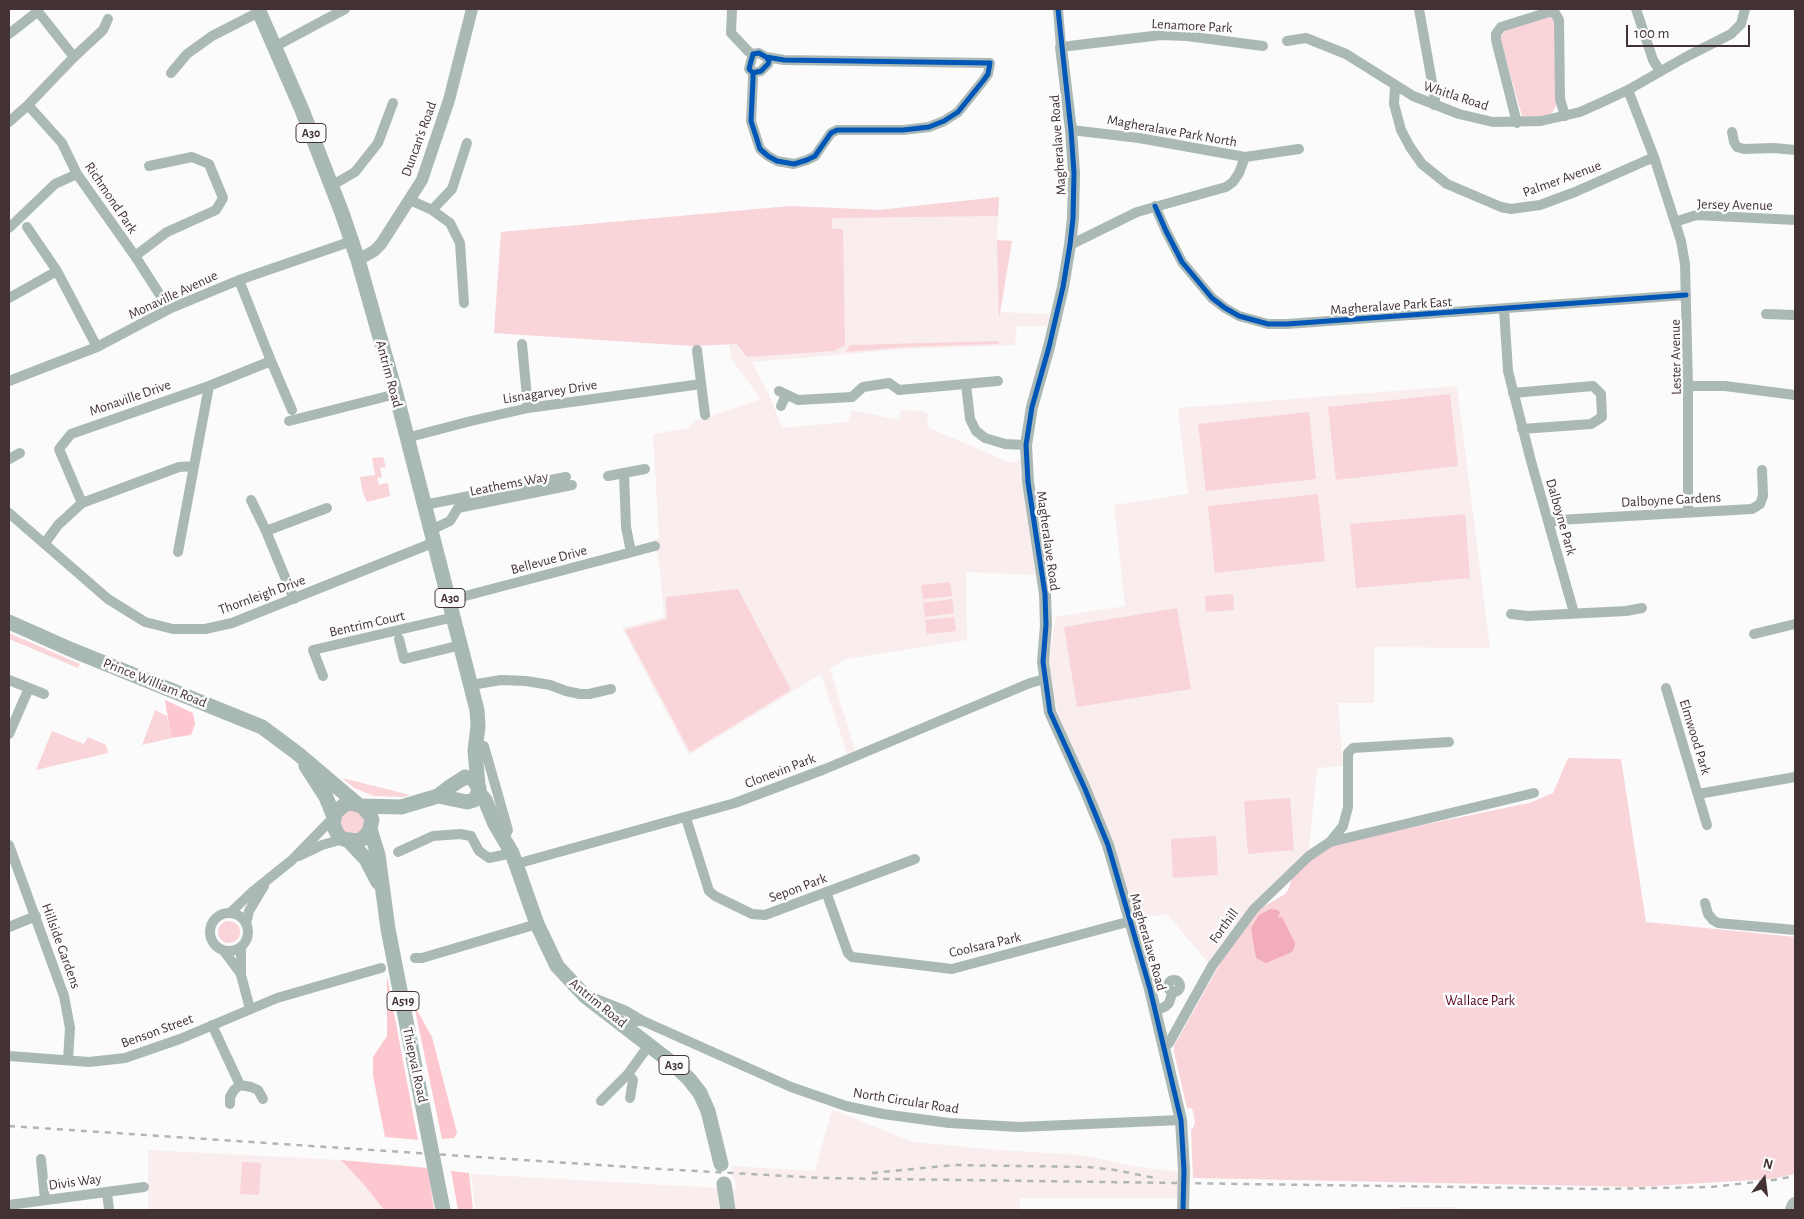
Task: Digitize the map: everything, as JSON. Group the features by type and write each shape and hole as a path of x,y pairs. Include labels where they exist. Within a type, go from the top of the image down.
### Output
{"highway":[{"path":"1792,1210 1795,1205"}],"main road":[{"name":"Antrim Road","path":"259,10 302,110 352,241 396,394 472,685 478,718 478,788 514,858 537,924 557,966 585,996 628,1027 678,1068 689,1080 700,1094 710,1119 721,1164"},
{"name":"Prince William Road","path":"9,622 262,728 297,753 359,804"},
{"name":"Antrim Road","path":"457,782 479,748"},
{"name":"Prince William Road","path":"297,753 326,797 334,818"},
{"path":"469,778 473,779 478,788 474,800 462,801 455,795 457,782 469,778"},
{"name":"A30","path":"371,828 401,808 438,796 457,782"},
{"name":"A30","path":"438,796 462,801"},
{"name":"Antrim Road","path":"462,801 495,824"},
{"path":"334,818 339,808 344,804 359,804"},
{"name":"A30","path":"359,804 401,808"},
{"name":"A519","path":"359,804 370,815 371,828"},
{"name":"A519","path":"334,818 335,830 346,840"},
{"path":"346,840 361,840 371,828"},
{"name":"Thiepval Road","path":"371,828 378,854 390,938 443,1210"},
{"name":"Thiepval Road","path":"346,840 366,859 382,890"},
{"path":"724,1184 728,1210"}],"street":[{"path":"274,47 345,9"},
{"name":"Duncan's Road","path":"358,260 374,251 381,244 422,180 442,123 472,9"},
{"path":"732,9 732,33 742,46 753,54 759,53 766,57 784,60 990,63 988,74 983,81 958,112 944,121 929,127 904,130 838,130 831,133 815,156 794,164 777,161 760,149 751,121 753,73 749,69 753,54"},
{"name":"Magheralave Road","path":"1058,9 1071,130 1074,191 1070,246 1059,304 1032,407 1026,445 1028,482 1045,594 1046,625 1043,662 1052,718 1085,789 1108,845 1156,1011 1181,1120 1184,1208"},
{"path":"1419,9 1434,105"},
{"path":"1636,9 1653,60 1660,71"},
{"name":"Whitla Road","path":"1287,41 1306,38 1338,51 1360,62 1395,86 1434,105 1459,114 1493,122 1517,123 1541,121 1580,112 1628,90 1731,34 1741,24 1744,9"},
{"path":"9,34 36,10 74,57"},
{"path":"171,73 188,54 212,36 259,10"},
{"path":"1517,123 1496,34 1501,27 1549,12 1555,14 1559,20 1560,100 1565,116"},
{"path":"9,122 103,30 108,19"},
{"name":"Lenamore Park","path":"1061,47 1161,35 1206,38 1263,46"},
{"path":"753,73 765,69 769,61 766,57"},
{"name":"Palmer Avenue","path":"1395,86 1394,104 1398,121 1410,147 1422,164 1447,184 1511,209 1540,205 1575,192 1654,157"},
{"name":"Lester Avenue","path":"1628,90 1654,157 1681,241 1686,295 1688,513"},
{"path":"331,186 351,176 374,149 393,102"},
{"name":"Richmond Park","path":"28,105 62,143 77,174 135,256 168,309"},
{"name":"Magheralave Park North","path":"1071,130 1139,138 1244,157 1299,149"},
{"path":"1732,132 1734,142 1737,146 1744,149 1774,148 1795,150"},
{"path":"432,210 452,189 466,143"},
{"path":"135,256 167,232 216,210 224,198 209,164 192,157 149,166"},
{"path":"1070,246 1128,216 1155,206 1226,187 1233,182 1239,173 1244,157"},
{"path":"9,228 55,184 77,174"},
{"path":"410,200 432,210 450,223 460,244 464,303"},
{"name":"Magheralave Park East","path":"1155,206 1166,231 1189,272 1212,298 1225,308 1254,321 1268,324 1686,295"},
{"name":"Jersey Avenue","path":"1675,222 1696,216 1795,220"},
{"path":"27,227 57,271 97,348"},
{"name":"Monaville Avenue","path":"9,381 97,348 168,309 239,280 352,241"},
{"path":"9,298 57,271"},
{"path":"239,280 270,361 292,410"},
{"name":"Dalboyne Park","path":"1504,309 1508,371 1522,429 1574,613"},
{"path":"1766,314 1795,315"},
{"path":"522,344 528,408"},
{"path":"697,350 705,415"},
{"name":"Monaville Drive","path":"82,503 59,449 71,434 209,386 270,361"},
{"path":"781,406 783,393 798,400 852,397 863,387 889,383 899,390 998,381"},
{"name":"Lisnagarvey Drive","path":"406,438 528,408 701,384"},
{"path":"966,384 970,419 976,431 984,438 1005,444 1026,445"},
{"path":"178,552 209,386"},
{"path":"1513,392 1593,386 1601,394 1602,417 1591,424 1522,429"},
{"path":"1688,386 1725,386 1795,395"},
{"path":"289,421 396,394"},
{"path":"9,459 20,453"},
{"path":"45,544 58,525 82,503 178,467 194,466"},
{"path":"608,476 645,469"},
{"name":"Dalboyne Gardens","path":"1549,523 1558,520 1752,509 1760,504 1763,496 1762,470"},
{"path":"624,473 626,527 631,552"},
{"name":"Leathems Way","path":"424,505 569,481 458,508 450,521 433,536"},
{"path":"251,500 294,599"},
{"path":"266,532 326,508"},
{"name":"Thornleigh Drive","path":"9,513 108,600 145,622 173,629 205,629 232,623 294,599 433,536"},
{"name":"Bellevue Drive","path":"450,600 655,546"},
{"path":"1511,614 1528,616 1626,611 1642,608"},
{"name":"Bentrim Court","path":"323,676 313,650 454,617"},
{"path":"1754,634 1795,624"},
{"name":"Bentrim Court","path":"399,639 404,659 461,645"},
{"name":"Clonevin Park","path":"398,852 433,836 460,834 471,836 479,851 490,858 514,858 686,818 735,803 826,769 1045,678"},
{"path":"9,680 44,694"},
{"path":"472,685 501,680 526,681 550,685 580,694 596,693 611,689"},
{"path":"9,734 29,688"},
{"name":"Elmwood Park","path":"1666,688 1707,824"},
{"name":"Forthill","path":"1165,1047 1212,966 1254,909 1309,856 1330,842 1344,826 1348,807 1348,753 1353,748 1449,742"},
{"path":"479,748 495,784 508,830 504,839"},
{"name":"Elmwood Park","path":"1698,794 1795,777"},
{"path":"478,788 495,784"},
{"name":"Forthill","path":"1330,842 1534,792"},
{"path":"268,879 249,911 246,924 248,934 241,946 233,951 224,951 218,948 211,939 210,927 218,917 230,913 268,879 292,860 334,818"},
{"name":"Sepon Park","path":"686,818 709,891 715,896 752,914 765,914 914,859"},
{"path":"292,860 322,845 346,840"},
{"name":"Hillside Gardens","path":"9,845 64,996 70,1028 68,1060"},
{"name":"Coolsara Park","path":"826,892 848,954 852,957 952,968 1013,954 1131,921"},
{"path":"1705,903 1708,914 1718,923 1795,930"},
{"path":"230,913 236,915 246,924"},
{"path":"9,927 36,916"},
{"path":"415,958 422,958 537,924"},
{"path":"241,946 241,975 250,1009"},
{"path":"224,951 241,975"},
{"name":"Benson Street","path":"9,1056 89,1062 125,1058 153,1050 250,1009 311,988 380,968"},
{"path":"1156,1011 1166,1006 1173,991"},
{"name":"North Circular Road","path":"585,996 626,1011 643,1021 791,1087 846,1106 883,1114 949,1123 1019,1127 1181,1120"},
{"path":"628,1027 636,1021 643,1021"},
{"path":"212,1026 240,1085"},
{"path":"601,1101 628,1074 649,1044"},
{"path":"628,1074 633,1080 630,1098"},
{"path":"240,1085 258,1090 263,1099"},
{"path":"230,1104 230,1097 240,1085"},
{"path":"41,1159 45,1200"},
{"name":"Divis Way","path":"9,1205 144,1187"},
{"path":"108,1192 110,1210"}],"shaded area":[{"path":"999,197 997,240 1012,241 1000,312 1050,314 1047,326 1017,326 1015,345 906,349 752,362 771,399 782,428 848,422 851,410 899,420 901,410 923,411 928,413 927,427 1011,463 1021,460 1020,473 1036,575 966,572 967,640 846,659 830,669 856,753 848,756 821,674 689,755 622,628 664,617 659,560 654,540 659,538 653,434 688,428 695,421 761,399 732,360 729,344 693,346 494,333 501,232 791,206 879,210"},
{"path":"1457,386 1490,648 1374,647 1374,703 1338,703 1343,766 1317,768 1309,849 1250,907 1221,943 1209,964 1167,914 1136,918 1118,863 1053,696 1047,670 1056,617 1125,606 1114,505 1188,494 1178,408"},
{"path":"165,700 193,713 195,724 191,735 171,738"},
{"path":"1271,909 1278,910 1280,913 1279,918 1282,917 1295,943 1292,952 1266,963 1256,958 1251,928 1259,915"},
{"path":"387,976 418,1140 385,1137 373,1076 373,1057 387,1036"},
{"path":"414,1005 432,1037 457,1133 454,1138 442,1139"},
{"path":"832,1110 914,1142 1082,1155 1138,1167 1179,1172 1178,1198 1020,1198 1020,1210 475,1210 471,1174 737,1189 731,1166 815,1171"},
{"path":"148,1150 341,1160 384,1210 148,1210"},
{"path":"341,1160 428,1168 434,1210 384,1210"},
{"path":"451,1171 469,1173 473,1210 458,1210"},
{"path":"1397,1207 1457,1207 1458,1210 1398,1210"}],"green space":[{"path":"1548,16 1555,19 1558,103 1551,114 1522,116 1500,38 1506,30"},
{"path":"999,197 998,216 832,218 832,229 843,229 845,345 834,351 747,357 737,344 693,346 494,333 501,232 791,206 879,210"},
{"path":"997,240 1012,241 999,319"},
{"path":"999,341 999,344 906,347 846,352 850,345"},
{"path":"1450,394 1458,466 1336,480 1328,407"},
{"path":"1309,412 1316,479 1206,491 1198,424"},
{"path":"383,457 386,467 380,468 382,477 377,478 379,485 388,483 390,496 367,502 360,477 375,475 372,458"},
{"path":"1318,494 1325,561 1215,573 1208,506"},
{"path":"1465,514 1470,578 1356,588 1350,524"},
{"path":"950,582 952,596 923,599 921,585"},
{"path":"738,589 791,690 690,752 625,630 667,619 666,597"},
{"path":"1233,594 1234,610 1206,612 1205,596"},
{"path":"952,599 954,613 925,617 923,603"},
{"path":"1177,608 1191,689 1077,707 1064,627"},
{"path":"954,617 956,631 927,634 925,620"},
{"path":"9,633 80,664 78,668 9,639"},
{"path":"155,710 167,716 171,738 142,745"},
{"path":"52,731 84,744 88,737 106,745 108,753 36,770"},
{"name":"Wallace Park","path":"1568,758 1621,759 1646,922 1795,937 1795,1174 1770,1179 1638,1187 1193,1178 1191,1129 1195,1123 1193,1111 1191,1108 1187,1108 1174,1046 1226,953 1255,912 1285,894 1293,875 1331,844 1529,803 1553,793"},
{"path":"342,778 410,795 403,797 374,796 354,788"},
{"path":"1290,798 1294,850 1248,854 1244,801"},
{"path":"353,808 365,816 362,834 345,836 338,819 340,815"},
{"path":"1216,836 1218,875 1173,878 1171,839"},
{"path":"229,921 237,924 240,932 237,940 229,943 221,940 218,932 221,924"},
{"path":"242,1162 261,1163 259,1195 240,1194"}],"railway":[{"path":"9,1126 821,1178 1600,1189 1711,1187 1795,1176"},
{"path":"872,1173 954,1165 1088,1167 1155,1178"}],"cycle path":[{"path":"1058,9 1071,130 1074,173 1073,218 1063,287 1032,407 1026,445 1028,482 1045,594 1046,625 1043,662 1050,712 1108,845 1150,989 1181,1120 1184,1170 1183,1210"},
{"path":"753,73 761,71 769,61 759,53 753,54 749,69 753,73 751,121 760,149 777,161 794,164 815,156 831,133 837,130 903,130 929,127 944,121 958,112 983,81 988,74 990,63 784,60 766,57"},
{"path":"1155,206 1182,262 1212,298 1239,316 1268,324 1686,295"}]}
